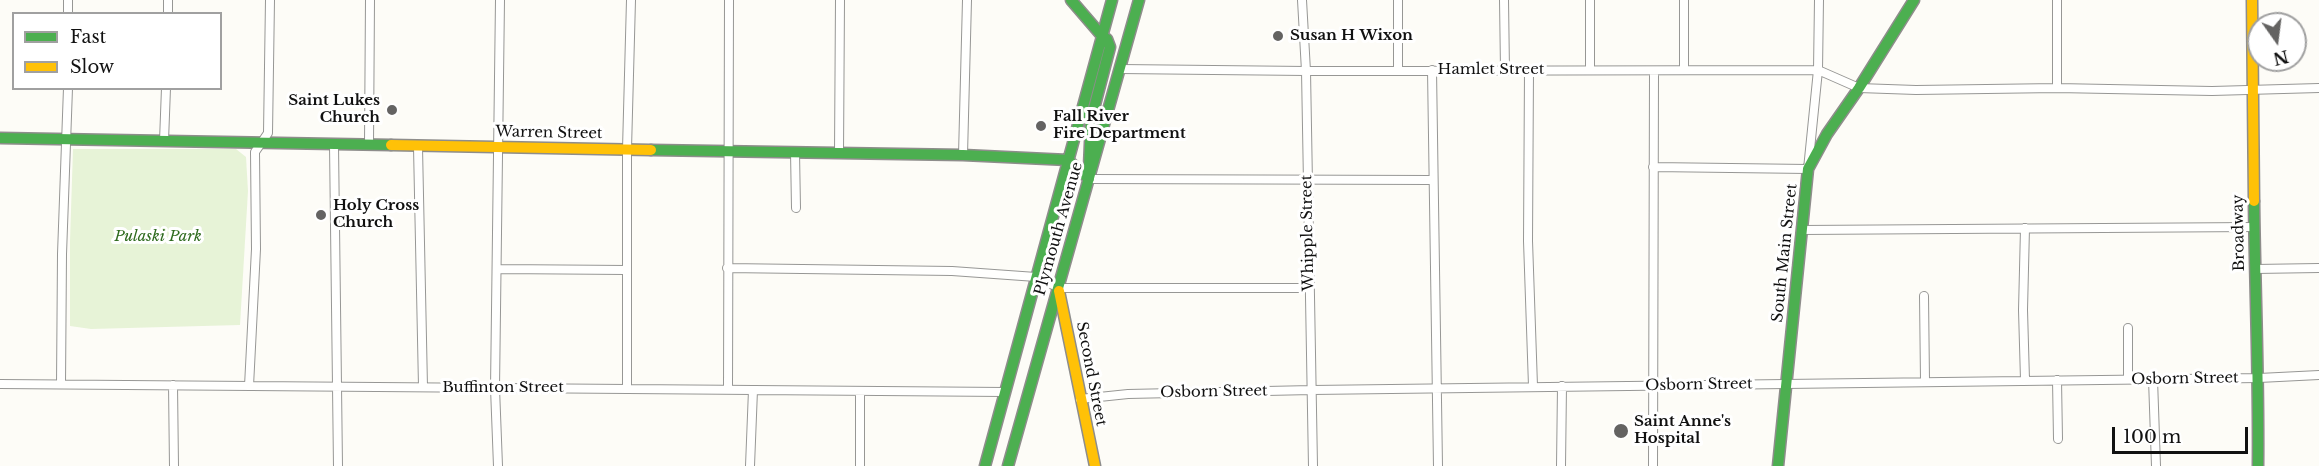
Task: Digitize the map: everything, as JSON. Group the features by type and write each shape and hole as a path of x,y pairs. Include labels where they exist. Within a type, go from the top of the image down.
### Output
{"main road":[{"path":"1071,0 1109,43 1110,51 1091,120 1088,145 1089,179"},
{"name":"Plymouth Avenue","path":"985,466 1112,0"},
{"name":"Plymouth Avenue","path":"1008,466 1139,0"},
{"name":"South Main Street","path":"1778,466 1808,169 1827,134 1914,0"},
{"name":"Broadway","path":"2252,0 2254,227 2259,378 2258,466"},
{"name":"Warren Street","path":"0,138 963,155 1068,160"},
{"path":"1068,160 1089,179"},
{"name":"Second Street","path":"1059,288 1095,466"}],"street":[{"path":"249,386 256,249 255,152 268,133 270,0"},
{"path":"369,144 370,0"},
{"path":"498,466 495,388 500,0"},
{"path":"627,389 627,149 631,0"},
{"path":"728,390 729,0"},
{"path":"839,153 840,0"},
{"path":"963,155 967,0"},
{"name":"Whipple Street","path":"1302,0 1306,71 1313,466"},
{"path":"1398,0 1398,71"},
{"path":"1504,0 1504,70"},
{"path":"1590,0 1590,70"},
{"path":"1684,0 1684,70"},
{"path":"1653,167 1808,169 1818,70 1819,0"},
{"path":"2057,0 2057,88"},
{"name":"Hamlet Street","path":"1120,69 1818,70 1859,88"},
{"path":"1432,70 1438,466"},
{"path":"1529,70 1527,241 1533,386"},
{"path":"1653,466 1654,71"},
{"path":"1859,88 2254,91 2319,88"},
{"path":"61,384 62,254 68,90"},
{"path":"164,141 166,90"},
{"path":"334,145 338,466"},
{"path":"418,147 423,387"},
{"path":"795,152 796,208"},
{"path":"1089,179 1432,180"},
{"path":"1802,230 2254,227"},
{"path":"2025,228 2025,380"},
{"path":"727,268 952,271 1036,278 1059,288 1310,288"},
{"path":"2255,269 2319,268"},
{"path":"498,269 626,270"},
{"path":"1924,296 1925,381"},
{"path":"2128,328 2128,379"},
{"name":"Osborn Street","path":"1080,399 1128,394 1312,390 1786,382 2259,378 2319,375"},
{"path":"2153,379 2156,466"},
{"path":"2057,380 2058,439"},
{"name":"Buffinton Street","path":"0,384 1005,392"},
{"path":"173,385 174,466"},
{"path":"1561,466 1562,386"},
{"path":"750,466 753,390"},
{"path":"860,391 860,466"}],"green space":[{"name":"Pulaski Park","path":"73,149 236,149 246,157 248,191 240,325 91,329 70,326"}],"traffic: fast":[{"path":"1071,0 1107,39 1110,47 1091,120 1089,167"},
{"path":"985,466 1112,0"},
{"path":"1008,466 1139,0"},
{"path":"1778,466 1808,169 1827,134 1914,0"},
{"path":"0,138 391,145"},
{"path":"651,150 963,155 1068,160 1089,179"},
{"path":"2254,201 2258,466"}],"traffic: slow":[{"path":"2252,0 2254,201"},
{"path":"391,145 651,150"},
{"path":"1059,291 1095,466"}],"place":[{"name":"Susan H Wixon","path":"1278,36"},
{"name":"Saint Lukes Church","path":"392,110"},
{"name":"Fall River Fire Department","path":"1041,126"},
{"name":"Holy Cross Church","path":"321,215"},
{"name":"Saint Anne's Hospital","path":"1621,431"}]}
